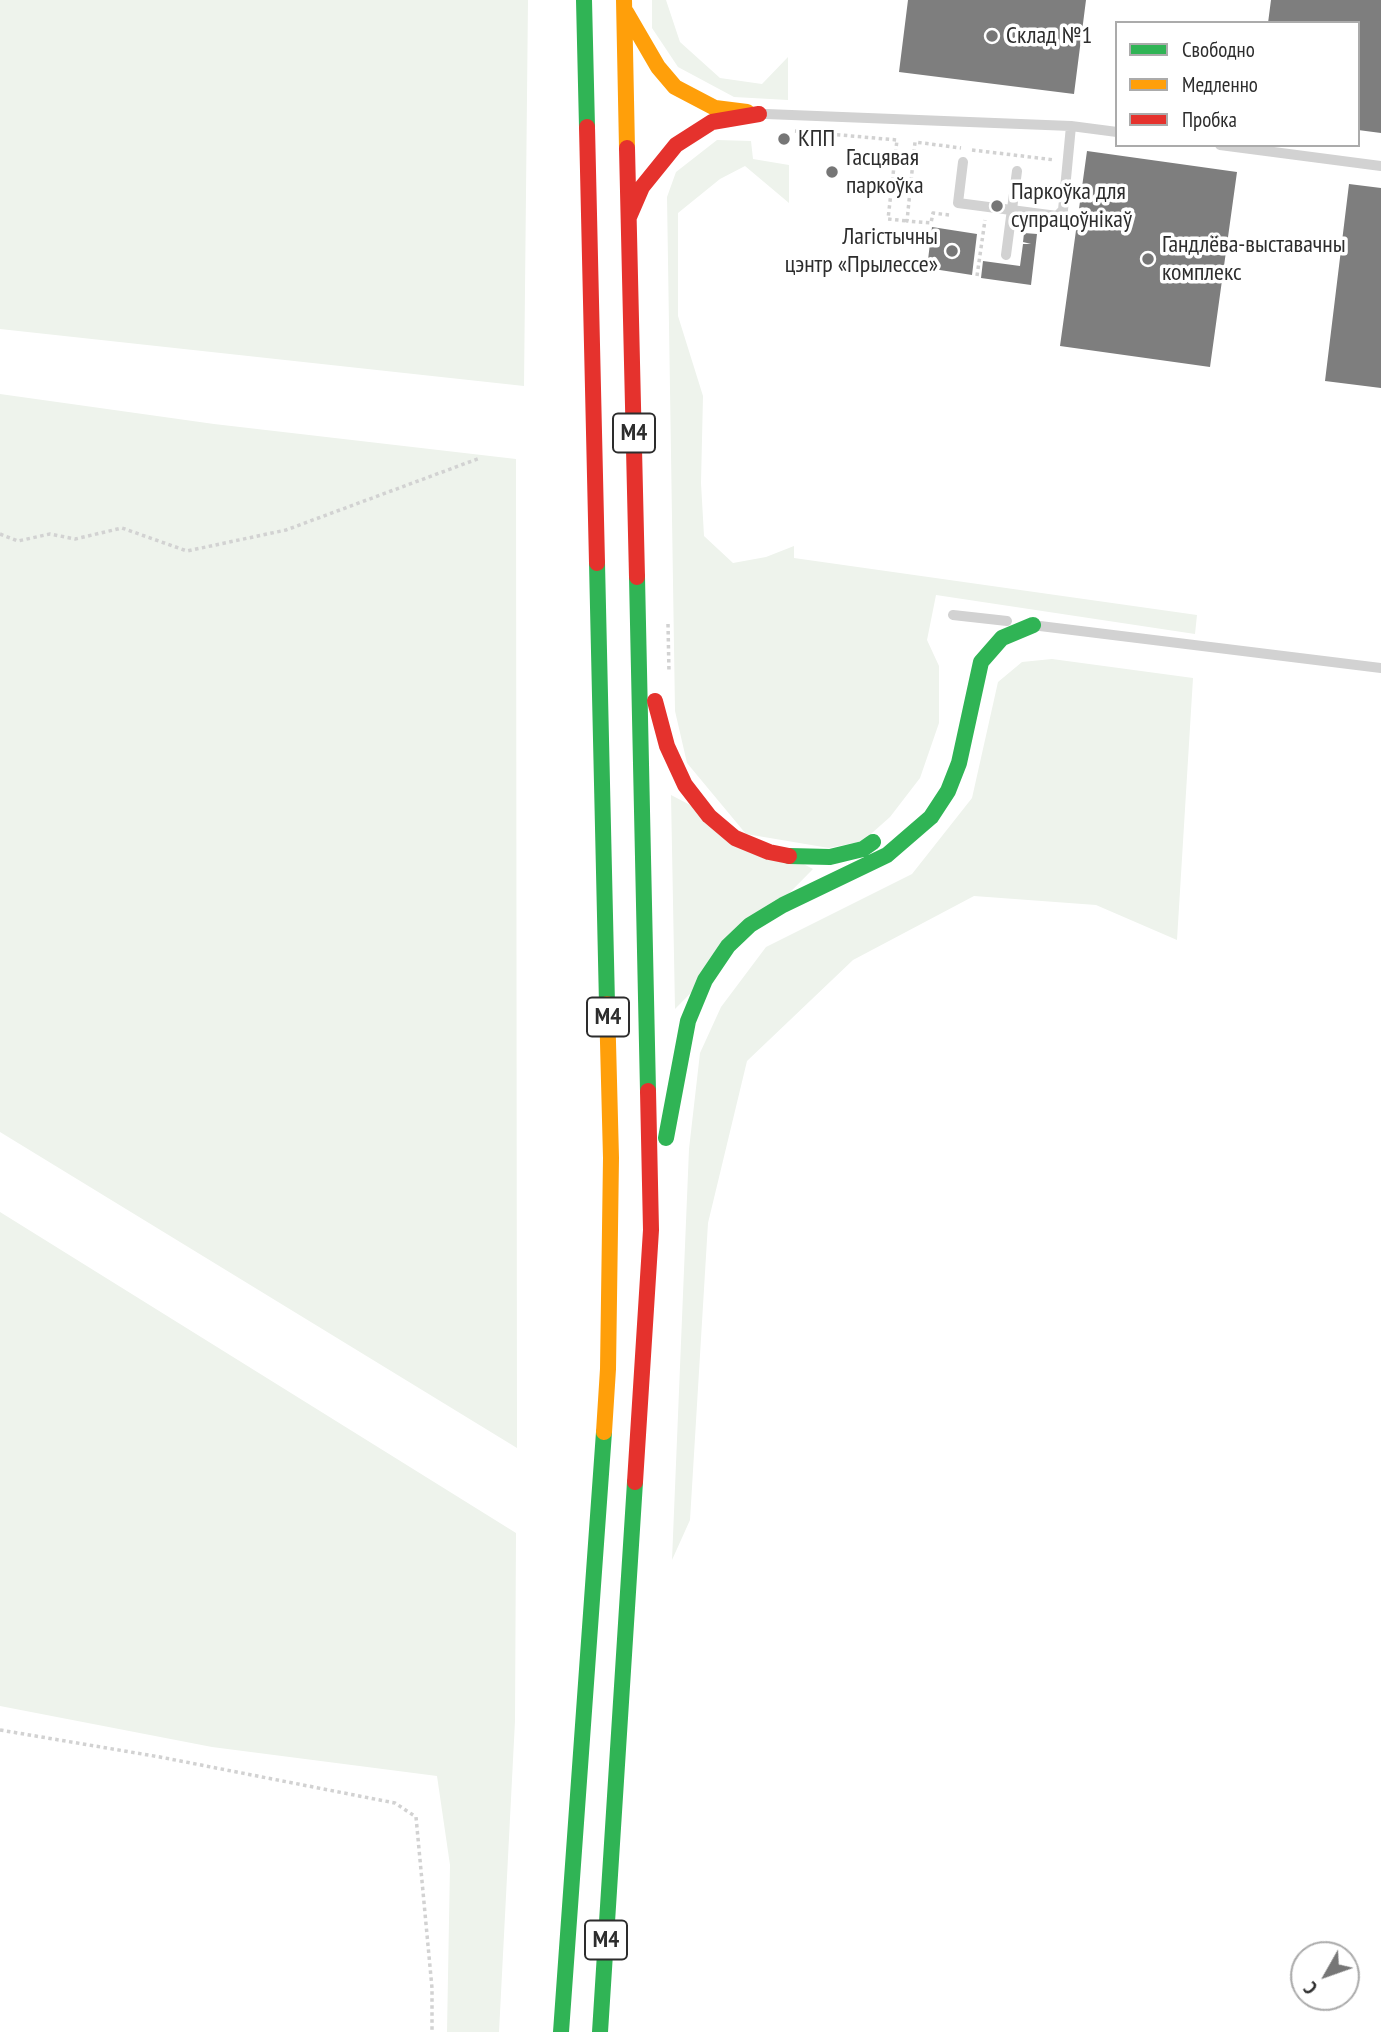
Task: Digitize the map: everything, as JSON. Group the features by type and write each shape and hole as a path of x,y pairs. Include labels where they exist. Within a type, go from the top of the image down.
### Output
{"highway":[{"name":"М4","path":"561,2032 608,1369 611,1158 584,0"},
{"name":"М4","path":"600,2032 650,1230 640,644 627,222 624,5"},
{"path":"624,5 658,67 675,87 715,108 759,114"},
{"path":"627,222 642,187 664,156 676,145 712,122 759,114"},
{"path":"972,632 994,620"},
{"path":"650,1230 688,1021 705,980 728,946 750,925 887,855 931,817 948,791 959,763 981,662 1002,638 1033,625"},
{"path":"640,644 667,746 681,775 709,816 735,838 769,852 800,858 830,857 863,849 893,830 907,815"}],"lane":[{"path":"759,114 1071,126 1115,132"},
{"path":"963,162 958,202 1057,216 1063,211 1071,126"},
{"path":"1235,147 1381,166"},
{"path":"1006,255 1017,171"},
{"path":"953,615 1381,668"}],"path":[{"path":"783,131 794,131"},
{"path":"915,142 907,221 931,223 933,213 959,216"},
{"path":"972,218 985,220"},
{"path":"0,534 18,541 50,534 75,538 121,527 187,551 286,530 480,458"},
{"path":"668,611 669,680"},
{"path":"0,1730 160,1757 395,1803 416,1817 432,1988 432,2032"}],"shaded area":[{"path":"0,0 528,0 524,386 0,329"},
{"path":"652,0 666,0 680,42 720,78 762,84 788,57 788,100 734,97 678,67 652,28"},
{"path":"717,140 751,141 753,159 789,165 789,203 745,166 720,179 678,213 678,316 703,396 701,483 704,536 733,563 766,557 794,546 794,558 1197,615 1195,634 936,595 927,640 939,666 939,723 920,778 890,817 863,841 829,848 746,834 687,763 675,711 667,197 676,172"},
{"path":"0,394 214,424 516,459 517,1448 0,1132"},
{"path":"1052,659 1193,678 1177,940 1096,905 974,896 853,960 747,1061 708,1223 690,1520 672,1560 689,1149 700,1053 721,1007 766,947 912,874 972,798 998,682 1022,662"},
{"path":"671,795 813,869 675,1009"},
{"path":"0,1212 516,1533 515,1721 499,2032 447,2032 450,1865 437,1776 212,1747 0,1706"}],"building":[{"name":"Склад №1","path":"908,0 1086,0 1074,94 899,72"},
{"path":"1271,0 1381,0 1381,133 1360,130 1360,21 1268,21"},
{"name":"Гандлёва-выставачны комплекс","path":"1087,151 1237,172 1210,367 1060,346"},
{"name":"Гандлёва-выставачны комплекс","path":"1349,184 1381,188 1381,388 1325,381"},
{"name":"Лагістычны цэнтр «Прылессе»","path":"932,227 977,234 972,275 927,268"},
{"path":"1024,233 1037,234 1031,285 981,278 983,261 1020,266 1023,244 1031,244 1023,242"}],"traffic: fast":[{"path":"584,0 587,127"},
{"path":"597,563 607,1004"},
{"path":"637,577 648,1091"},
{"path":"666,1138 688,1021 705,980 728,946 750,925 783,905 887,855 931,817 948,791 959,763 981,662 1002,638 1033,625"},
{"path":"789,856 830,857 863,849 873,842"},
{"path":"561,2032 604,1432"},
{"path":"600,2032 635,1482"}],"traffic: slow":[{"path":"624,0 627,148"},
{"path":"626,12 658,67 675,87 715,108 747,112"},
{"path":"604,1432 608,1369 611,1158 607,1004"}],"traffic: jam":[{"path":"629,217 642,187 676,145 712,122 759,114"},
{"path":"587,127 597,563"},
{"path":"627,148 637,577"},
{"path":"655,701 667,746 685,785 709,816 735,838 769,852 789,856"},
{"path":"635,1482 651,1230 648,1091"}],"place":[{"name":"Склад №1","path":"992,36"},
{"name":"КПП","path":"784,139"},
{"name":"Гасцявая паркоўка","path":"832,172"},
{"name":"Паркоўка для супрацоўнікаў","path":"997,206"},
{"name":"Лагістычны цэнтр «Прылессе»","path":"952,251"},
{"name":"Гандлёва-выставачны комплекс","path":"1148,259"}]}
